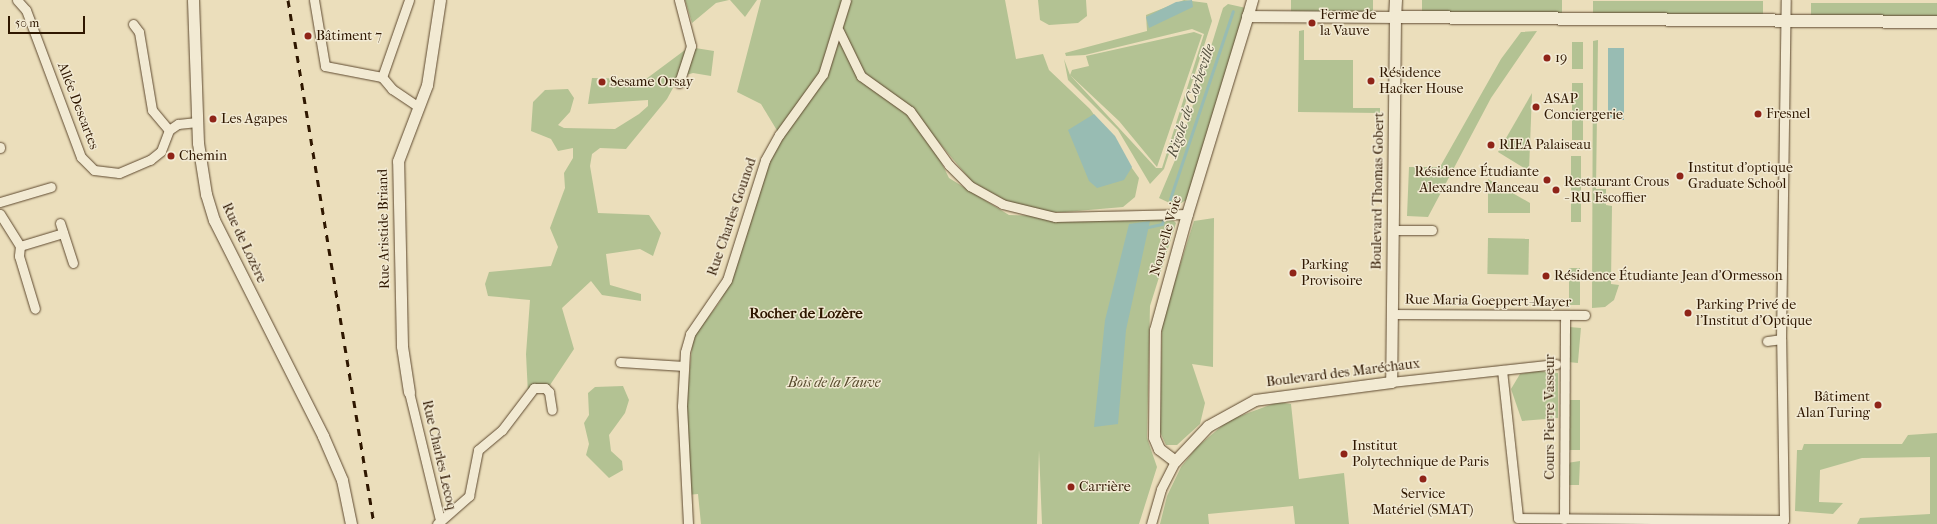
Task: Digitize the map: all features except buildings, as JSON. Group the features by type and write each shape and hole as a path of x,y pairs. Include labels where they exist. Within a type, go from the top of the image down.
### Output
{"main road":[{"name":"Boulevard Thomas Gobert","path":"1395,17 1396,0"},
{"path":"1395,17 1937,22"}],"street":[{"name":"Allée Descartes","path":"18,0 26,10 87,165 110,174 150,160 161,151 169,130"},
{"name":"Rue de Lozère","path":"193,0 197,122 206,194 214,220 323,436 342,480 351,524"},
{"path":"314,0 325,66 382,77 392,89 420,107"},
{"path":"382,77 409,0"},
{"name":"Rue Aristide Briand","path":"409,392 402,346 397,179 402,147 420,107 432,64 440,0"},
{"path":"679,0 691,46 679,83"},
{"name":"Rue Charles Gounod","path":"688,524 682,406 684,366 690,334 727,280 765,160 778,135 823,74 839,32 846,0"},
{"name":"Nouvelle Voie","path":"1175,461 1159,449 1154,437 1155,330 1252,0"},
{"path":"1502,370 1518,518 1784,520 1781,340 1786,0"},
{"path":"1247,16 1395,17"},
{"name":"Boulevard Thomas Gobert","path":"1390,382 1395,17"},
{"path":"133,24 140,39 152,110 169,130 178,124 197,122"},
{"path":"839,32 861,76 910,111 948,165 970,186 1002,204 1055,217 1188,214"},
{"path":"0,202 51,186"},
{"path":"0,214 20,246 19,256 35,309"},
{"path":"60,223 73,263"},
{"path":"1392,230 1432,230"},
{"path":"20,246 63,233"},
{"name":"Rue Maria Goeppert-Mayer","path":"1392,314 1585,316"},
{"name":"Cours Pierre Vasseur","path":"1564,519 1565,315"},
{"path":"1767,341 1781,340"},
{"path":"620,362 684,366"},
{"name":"Boulevard des Maréchaux","path":"1151,524 1161,489 1175,461 1208,426 1255,400 1390,382 1556,364"},
{"path":"439,522 469,496 478,450 502,430 534,388 545,388 549,392 552,410"},
{"name":"Rue Charles Lecoq","path":"409,392 439,522"}],"green space":[{"path":"685,0 729,0 716,3 692,23"},
{"path":"730,0 757,0 745,17"},
{"name":"Bois de la Vauve","path":"761,0 1005,0 1016,59 1043,54 1049,70 1090,109 1139,178 1135,197 1123,207 1065,212 1040,212 1010,203 972,182 921,121 949,178 1009,215 1172,219 1176,223 1150,306 1147,438 1157,467 1139,524 1042,524 1039,450 1037,524 701,524 698,494 687,495 685,418 693,337 719,303 730,281 769,161 781,137 761,104 737,92"},
{"path":"1038,0 1086,0 1087,16 1078,23 1049,25 1040,20"},
{"path":"1184,0 1207,3 1212,21 1164,169 1150,184 1118,130 1068,80 1064,59 1070,75 1156,168 1162,168 1204,34 1192,29 1085,55 1066,56 1065,53 1147,31 1146,15"},
{"path":"1291,0 1373,0 1373,13 1291,13"},
{"path":"1422,0 1562,0 1562,14 1422,14"},
{"path":"1593,1 1763,1 1763,15 1593,15"},
{"path":"1811,3 1937,3 1937,18 1811,18"},
{"path":"1228,4 1246,8 1188,199 1176,206 1159,198 1178,153 1223,8"},
{"path":"1304,30 1304,60 1353,60 1353,108 1380,108 1380,113 1298,112 1299,31"},
{"path":"1537,31 1491,98 1428,217 1407,216 1409,167 1440,167 1501,59 1521,32"},
{"path":"1194,32 1202,35 1157,167 1119,121 1070,75 1072,70 1089,66 1086,56"},
{"path":"1598,40 1596,189 1606,189 1606,205 1612,206 1611,284 1619,285 1614,300 1605,307 1592,308 1593,41"},
{"path":"1572,42 1583,42 1583,69 1572,69"},
{"path":"689,47 714,51 711,76 693,73 679,77 667,99 626,149 600,148 592,154 590,166 598,213 649,215 661,233 653,256 640,249 606,254 610,285 641,294 641,301 602,295 591,281 562,308 574,349 548,388 528,394 526,354 530,300 488,296 485,284 489,272 551,266 558,247 550,228 565,188 564,173 573,158 573,148 558,151 551,139 531,131 533,102 545,90 568,89 574,98 570,112 558,125 564,128 615,129 639,114 648,106 648,100 588,104 592,78 646,79"},
{"path":"1572,83 1583,83 1583,140 1572,140"},
{"path":"1532,93 1529,171 1498,152"},
{"path":"1571,156 1581,156 1581,222 1571,222"},
{"path":"1488,179 1530,203 1530,213 1488,213"},
{"path":"1214,218 1213,367 1192,364 1205,403 1200,424 1177,445 1166,445 1160,432 1162,322 1194,221"},
{"path":"1488,238 1529,239 1528,275 1487,274"},
{"path":"1569,268 1580,268 1580,305 1569,305"},
{"path":"1569,327 1581,328 1578,363 1566,362"},
{"path":"1539,371 1558,373 1558,418 1522,421 1511,389 1520,374"},
{"path":"623,386 629,400 625,413 609,435 611,451 622,461 623,470 609,478 586,455 589,444 584,423 589,415 588,393 595,387"},
{"path":"1568,400 1580,400 1580,450 1568,450"},
{"path":"1278,402 1291,404 1299,479 1344,473 1349,524 1295,524 1293,506 1208,514 1209,524 1160,524 1167,496 1181,467 1197,447 1229,420"},
{"path":"1937,433 1937,524 1857,524 1860,518 1930,514 1930,457 1862,458 1820,470 1819,502 1843,503 1833,514 1795,511 1797,450 1802,450 1804,444 1902,444 1908,435"},
{"path":"1580,461 1579,485 1567,485 1567,463"}],"water":[{"path":"1192,0 1193,7 1149,28 1146,17 1176,2"},
{"path":"1608,48 1624,48 1624,120 1608,120"},
{"path":"1094,114 1115,136 1132,167 1124,180 1097,188 1089,181 1068,130"},
{"path":"1150,221 1126,330 1118,424 1094,427 1105,320 1129,224"}],"waterway":[{"name":"Rigole de Corbeville","path":"1170,199 1233,11"},
{"name":"Rigole de Corbeville","path":"1148,227 1162,224 1164,217"}],"railway":[{"path":"288,0 374,524"}],"place":[{"name":"Ferme de la Vauve","path":"1312,23"},
{"name":"Bâtiment 7","path":"308,36"},
{"name":"19","path":"1547,58"},
{"name":"Résidence Hacker House","path":"1371,81"},
{"name":"Sesame Orsay","path":"602,82"},
{"name":"ASAP Conciergerie","path":"1536,107"},
{"name":"Fresnel","path":"1758,114"},
{"name":"Les Agapes","path":"213,119"},
{"name":"RIEA Palaiseau","path":"1491,145"},
{"name":"Chemin","path":"171,156"},
{"name":"Institut d'optique Graduate School","path":"1680,176"},
{"name":"Résidence Étudiante Alexandre Manceau","path":"1547,180"},
{"name":"Restaurant Crous - RU Escoffier","path":"1556,190"},
{"name":"Parking Provisoire","path":"1293,273"},
{"name":"Résidence Étudiante Jean d'Ormesson","path":"1546,276"},
{"name":"Parking Privé de l’Institut d’Optique","path":"1688,313"},
{"name":"Bâtiment Alan Turing","path":"1878,405"},
{"name":"Institut Polytechnique de Paris","path":"1344,454"},
{"name":"Service Matériel (SMAT)","path":"1423,479"},
{"name":"Carrière","path":"1071,487"}],"district":[{"name":"Rocher de Lozère","path":"806,314"}]}
